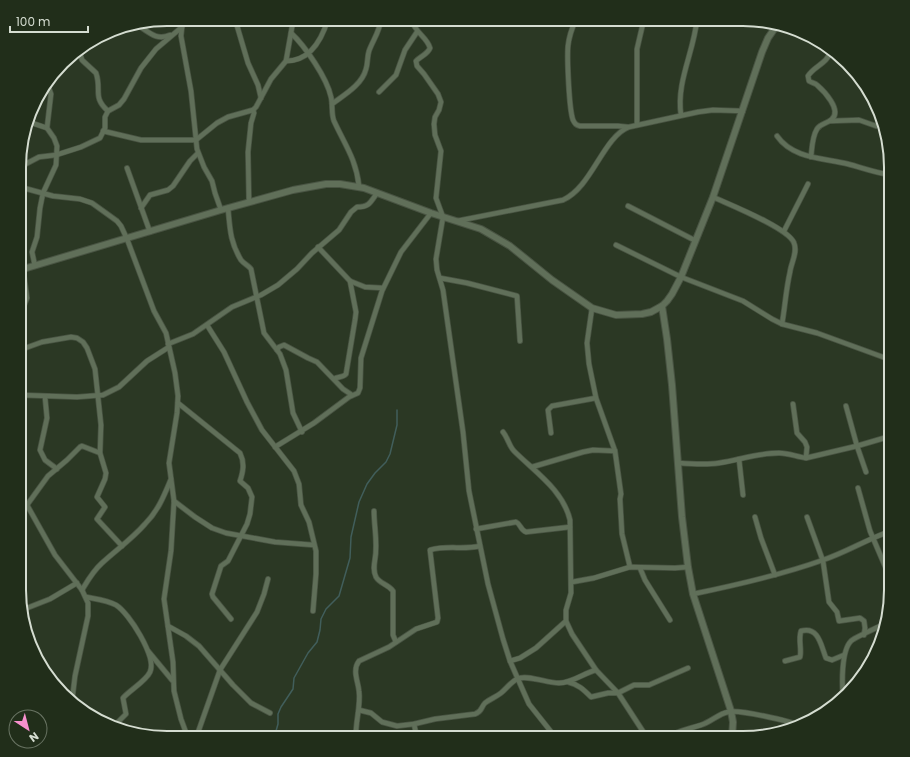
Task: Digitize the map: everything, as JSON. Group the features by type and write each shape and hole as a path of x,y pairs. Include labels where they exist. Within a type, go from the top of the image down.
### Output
{"street":[{"path":"26,164 39,157 56,155 92,143 100,138 108,111 124,100 141,68 156,49 181,26"},
{"path":"183,26 181,36 191,91 198,154 212,181 221,210"},
{"path":"237,26 248,63 258,85 261,100"},
{"path":"103,131 141,140 196,140 217,122 228,116 253,110 261,100 271,79 286,61 292,26"},
{"path":"286,61 293,61 308,54 320,41 325,26"},
{"path":"332,104 364,76 369,51 380,26"},
{"path":"414,26 417,32 427,41 430,48 419,58 416,64 438,94 441,102 434,124 435,134 441,151 436,198 443,217 436,259 437,270 443,290 463,432 469,491 476,529 492,598 510,661 529,704 550,731"},
{"path":"572,26 570,31 568,48 569,87 572,117 575,123 580,126 629,127"},
{"path":"637,125 637,49 642,26"},
{"path":"681,116 681,87 690,56 696,26"},
{"path":"143,28 158,38 164,38 177,31"},
{"path":"26,269 293,190 313,186 340,184 359,186 456,222 481,229 501,239 552,280 592,308 616,315 631,315 651,312 662,306 672,294 681,277 713,197 764,45 774,30"},
{"path":"379,92 396,75 405,50 417,32"},
{"path":"291,33 298,40 324,78 331,97 333,118 355,164 359,186"},
{"path":"81,55 82,60 96,73 99,102 108,111"},
{"path":"811,157 817,129 821,124 834,117 835,113 833,104 816,84 808,79 810,73 828,58 829,55"},
{"path":"35,266 32,252 37,236 43,193 56,165 57,146 48,128 51,94 49,90"},
{"path":"249,202 248,152 251,122 254,113 253,110"},
{"path":"456,222 569,198 574,194 592,171 615,136 623,129 713,110 743,111"},
{"path":"829,121 859,120 876,126 878,125"},
{"path":"33,123 48,128"},
{"path":"777,136 786,147 811,157 884,174"},
{"path":"141,208 150,195 168,190 173,186 190,161 198,154"},
{"path":"127,168 150,232"},
{"path":"784,232 808,184"},
{"path":"26,189 53,196 80,199 92,203 117,221 127,238 154,311 166,333 176,377 178,402 169,463 174,501 170,558 164,592 173,662 172,680 181,719 185,731"},
{"path":"26,395 45,397 97,396 115,390 147,361 168,346 193,334 232,307 256,297 278,285 297,269 318,247 339,230 354,209 368,205 377,193"},
{"path":"713,197 784,232 794,243 795,254 790,271 782,324"},
{"path":"628,206 696,241"},
{"path":"228,208 232,244 242,262 250,267 264,333 277,350 286,370 293,413 302,432"},
{"path":"275,447 302,432 352,395 358,393 360,388 361,358 383,288 401,252 431,213"},
{"path":"616,245 681,277 744,301 765,316 782,324 822,335 884,357"},
{"path":"318,247 350,281 365,287 383,288"},
{"path":"440,278 467,283 517,296 520,340"},
{"path":"334,379 346,374 355,320 356,312 350,281"},
{"path":"662,306 667,339 679,463 682,517 688,567 693,594 731,711 733,722 732,731"},
{"path":"592,308 587,343 589,364 596,398 615,451 621,494 622,534 630,568"},
{"path":"207,325 224,352 247,402 262,430 297,477 301,505 309,522 316,556 313,612"},
{"path":"26,348 42,342 71,336 78,338 83,342 93,362 101,425 100,453 106,470 106,476 97,497 105,507 97,519 122,546"},
{"path":"277,350 282,346 292,348 317,362 345,391 352,395"},
{"path":"45,397 47,418 40,450 45,460 57,469"},
{"path":"551,433 548,410 552,406 596,398"},
{"path":"178,402 241,456 243,470 240,481 248,488 252,500 247,524 228,561 221,566 212,594 232,619"},
{"path":"793,404 797,433 805,442 807,447 806,458"},
{"path":"846,406 866,472"},
{"path":"503,432 513,450 532,467 562,501 568,513 572,582 571,593 566,610 566,621 572,634 596,670 618,693 643,731"},
{"path":"679,463 708,464 758,454 780,453 791,454 798,458 806,458 884,438"},
{"path":"73,695 75,676 88,616 88,603 82,590 55,555 27,505 48,476 68,460 81,446 100,453"},
{"path":"532,467 583,452 594,450 615,451"},
{"path":"739,459 743,495"},
{"path":"82,590 88,579 101,564 145,524 164,498 171,479"},
{"path":"858,488 873,538 884,564"},
{"path":"174,501 195,517 219,531 288,544 314,545"},
{"path":"374,511 374,527 377,543 374,572 378,580 389,586 393,591 393,635 396,642"},
{"path":"755,517 775,575"},
{"path":"807,517 822,561 829,602 837,612 839,621 860,618 864,621 864,635"},
{"path":"476,529 516,522 519,523 522,530 526,532 570,527"},
{"path":"693,594 775,575 822,561 884,534"},
{"path":"356,731 359,710 359,692 356,672 359,661 396,642 416,629 435,624 438,620 430,550 480,546"},
{"path":"572,582 594,578 630,568 688,567"},
{"path":"640,568 645,580 670,620"},
{"path":"199,731 220,670 259,608 268,579"},
{"path":"27,608 50,599 77,583"},
{"path":"86,597 111,602 121,609 135,626 151,662 151,671 123,698 126,714 118,722"},
{"path":"510,661 520,658 536,648 566,621"},
{"path":"168,626 190,639 251,703 270,713"},
{"path":"843,690 842,674 845,650 851,640 879,627"},
{"path":"785,661 800,657 801,631 807,629 814,631 819,637 826,658 832,660 844,655"},
{"path":"145,647 172,680"},
{"path":"359,710 371,713 378,720 386,724 397,726 414,724 429,720 479,712 486,703 518,679 531,677 544,682 574,683 591,697 608,693 618,693 634,685 649,685 688,668"},
{"path":"568,682 588,672 596,670"},
{"path":"683,731 702,725 722,713 731,711 758,715 790,723"},
{"path":"414,724 416,731"}],"waterway":[{"path":"276,731 278,714 293,689 294,678 308,653 317,642 321,619 326,609 339,596 350,558 351,537 359,502 367,484 386,462 390,454 397,425 397,410"}]}
